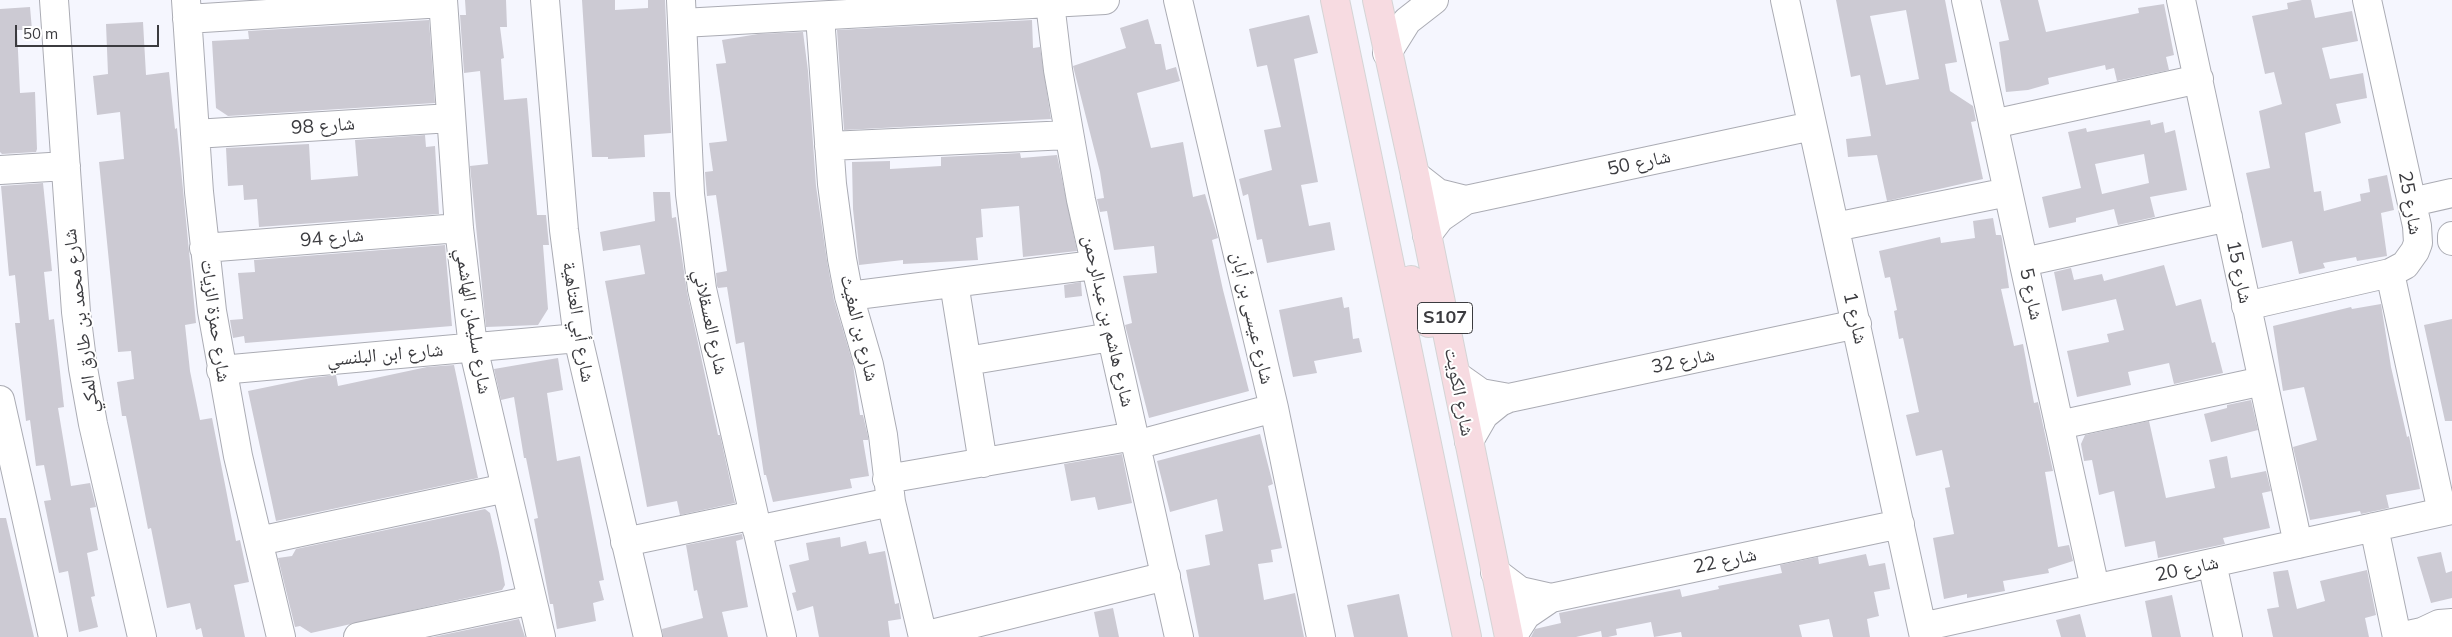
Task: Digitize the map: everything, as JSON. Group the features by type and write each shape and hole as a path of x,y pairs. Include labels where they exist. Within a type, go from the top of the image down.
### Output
{"main road":[{"name":"S107","path":"1335,0 1364,148 1467,637"},
{"name":"شارع الكويت","path":"1377,0 1387,54 1416,175 1495,572 1511,637"},
{"path":"1364,148 1385,185 1398,219 1419,315 1429,323 1445,320"}],"street":[{"name":"شارع محمد بن طارق المكي","path":"54,0 76,312 95,433 142,637"},
{"name":"شارع أبي العتاهية","path":"546,0 564,230 578,338 648,637"},
{"path":"682,12 820,16 1104,0"},
{"name":"شارع عيسى بن أبان","path":"1178,0 1274,408 1321,637"},
{"path":"1387,54 1407,21 1434,0"},
{"name":"شارع 1","path":"1785,0 1923,632"},
{"name":"شارع 5","path":"1966,0 2095,588"},
{"name":"شارع 15","path":"2181,0 2298,544"},
{"name":"شارع 25","path":"2367,0 2418,234 2415,251 2405,265 2390,273"},
{"path":"187,10 443,2"},
{"name":"شارع سليمان الهاشمي","path":"443,2 459,228 473,347 541,637"},
{"name":"شارع هاشم بن عبدالرحمن","path":"1050,3 1069,135 1094,265 1179,637"},
{"name":"شارع حمزة الزيات","path":"187,10 204,248 221,370 238,456 282,637"},
{"name":"شارع العسقلاني","path":"682,12 686,145 696,251 711,337 782,637"},
{"name":"شارع بن المغيث","path":"820,16 836,222 850,296 877,400 889,490 923,636"},
{"path":"1993,124 2198,80"},
{"name":"شارع 98","path":"195,134 451,118"},
{"name":"شارع 50","path":"1427,235 1444,214 1466,200 1812,126"},
{"path":"829,146 1069,135"},
{"path":"0,170 66,166"},
{"name":"شارع 50","path":"1416,175 1438,193 1466,200"},
{"path":"1835,227 2008,192"},
{"path":"2412,202 2452,193"},
{"path":"2024,262 2228,217"},
{"name":"شارع 94","path":"204,248 459,228"},
{"path":"2452,236 2452,241"},
{"path":"850,296 1094,265"},
{"path":"2246,306 2390,273 2447,511"},
{"path":"954,283 983,462"},
{"name":"شارع 32","path":"1456,376 1480,393 1509,398 1857,324"},
{"path":"967,360 1111,337"},
{"name":"شارع ابن البلنسي","path":"221,370 578,338"},
{"path":"2059,425 2263,381"},
{"name":"شارع 32","path":"1469,441 1484,415 1509,398"},
{"path":"0,400 53,637"},
{"path":"625,542 756,523 889,490 983,462 1135,440 1274,408"},
{"path":"259,541 506,488"},
{"name":"شارع 20","path":"1923,632 2095,588 2212,564 2447,511"},
{"name":"شارع 22","path":"1511,637 1526,616 1551,598 1900,524"},
{"path":"2374,527 2406,635"},
{"path":"2212,564 2228,637"},
{"name":"شارع 22","path":"1495,572 1520,591 1551,598"},
{"path":"923,636 1166,576"},
{"path":"358,637 532,600"},
{"path":"2406,635 2439,624 2452,623"},
{"path":"2406,635 2444,633 2452,636"}],"building":[{"path":"465,0 506,0 507,27 500,27 504,58 501,59 504,100 527,98 537,215 546,215 549,245 543,245 548,309 538,325 486,327 470,166 488,164 480,71 464,73 460,15 466,15"},
{"path":"582,0 615,0 615,10 648,8 648,0 665,0 671,133 644,135 645,157 608,159 608,157 592,157"},
{"path":"1836,0 1945,0 1957,62 1945,64 1950,91 1973,106 1976,121 1971,122 1983,179 1887,201 1877,155 1848,157 1846,139 1871,136 1860,75 1851,77","holes":["1906,10 1919,79 1886,85 1870,16"]},
{"path":"2000,0 2038,0 2046,32 2139,13 2138,8 2164,4 2174,55 2166,57 2169,70 2117,81 2114,68 2106,70 2105,65 2048,78 2049,84 2028,90 2006,92 1999,42 2009,40"},
{"path":"2311,0 2315,18 2352,11 2358,41 2322,48 2330,79 2363,73 2367,98 2336,104 2341,123 2305,133 2314,192 2321,191 2324,211 2361,201 2360,194 2370,192 2368,179 2387,175 2394,210 2381,213 2387,256 2357,261 2356,257 2323,263 2325,268 2299,274 2292,241 2262,248 2246,173 2270,168 2259,111 2282,104 2274,72 2265,74 2252,16 2288,9 2287,3"},
{"path":"30,7 32,30 17,30 20,93 35,92 37,149 36,152 2,154 0,152 0,9"},
{"path":"1309,15 1318,53 1294,59 1318,182 1301,185 1309,226 1330,222 1335,250 1267,263 1262,239 1257,240 1248,194 1243,196 1239,179 1272,170 1264,130 1281,127 1267,65 1257,67 1249,29"},
{"path":"1148,19 1155,44 1161,44 1166,70 1176,67 1180,81 1137,93 1151,148 1183,142 1193,197 1205,194 1218,238 1212,240 1223,290 1249,391 1149,418 1125,325 1132,323 1123,276 1157,273 1154,246 1114,250 1107,211 1100,212 1097,199 1104,198 1100,172 1073,66 1126,48 1120,28"},
{"path":"429,20 435,103 228,116 216,108 212,41 249,39 248,31"},
{"path":"1032,20 1033,48 1040,47 1051,119 844,130 837,30"},
{"path":"143,22 146,75 169,72 175,129 177,128 196,323 185,325 190,371 200,420 212,418 236,541 240,540 249,582 234,585 245,637 203,637 201,628 196,630 190,603 167,608 151,528 148,529 126,416 122,416 117,382 134,379 131,351 118,352 99,162 124,159 120,112 97,115 93,76 108,74 106,24"},
{"path":"803,32 808,71 816,186 827,261 834,300 853,364 860,415 863,415 868,437 868,440 863,440 869,476 850,479 852,488 773,502 766,475 764,475 744,342 736,344 727,287 718,288 717,286 716,273 727,271 716,195 707,196 705,172 713,171 709,143 727,141 716,64 726,63 722,40 758,34"},
{"path":"2150,120 2151,125 2163,122 2165,133 2175,130 2187,190 2150,197 2155,217 2118,225 2114,209 2076,218 2076,222 2049,228 2042,197 2081,188 2068,132 2086,128 2087,132","holes":["2144,154 2149,183 2102,194 2095,164"]},
{"path":"425,135 426,147 435,146 439,214 259,227 257,199 244,200 243,185 228,186 226,148 309,144 311,180 358,176 355,140"},
{"path":"1020,153 1021,158 1057,155 1077,251 1023,257 1019,206 981,209 983,237 976,238 978,260 903,264 903,260 859,265 853,209 852,162 890,161 890,169 941,166 941,157"},
{"path":"43,183 52,271 44,272 49,320 54,319 64,407 58,408 71,486 90,483 96,507 90,508 98,550 87,553 95,596 91,597 98,627 79,632 68,571 59,573 44,501 51,500 44,465 36,466 30,420 26,421 15,323 20,323 15,275 9,276 1,186"},
{"path":"653,192 670,192 672,218 676,217 687,292 735,503 680,515 677,501 647,507 605,281 645,274 640,245 603,251 600,232 655,221"},
{"path":"1993,218 1996,235 2001,235 2002,239 2009,288 2001,289 2014,346 2023,344 2034,403 2038,402 2053,471 2045,472 2058,547 2069,545 2073,561 2048,569 2049,573 2003,581 2005,591 1967,598 1967,594 1944,599 1933,538 1954,534 1945,488 1950,487 1942,450 1916,456 1906,415 1919,412 1903,338 1899,339 1894,311 1897,310 1890,277 1885,278 1879,251 1940,237 1941,243 1975,238 1973,221"},
{"path":"445,245 452,326 245,343 244,336 233,338 230,320 243,319 238,273 255,272 254,260"},
{"path":"2164,265 2176,306 2201,299 2212,343 2215,342 2223,373 2174,384 2169,363 2128,372 2131,385 2077,397 2067,351 2109,342 2107,334 2124,330 2116,299 2062,311 2054,272 2071,268 2074,280 2102,274 2104,281"},
{"path":"1081,282 1082,296 1065,298 1064,285"},
{"path":"1342,297 1344,308 1349,307 1353,339 1359,338 1362,352 1314,361 1317,373 1293,377 1279,310"},
{"path":"2381,304 2391,367 2407,437 2409,436 2420,489 2386,495 2389,508 2361,514 2360,511 2310,520 2293,447 2317,440 2304,387 2283,391 2273,326 2351,307 2352,309"},
{"path":"2452,319 2452,421 2445,421 2424,325"},
{"path":"558,358 563,390 547,393 557,461 580,456 604,580 599,581 604,600 593,603 596,621 557,629 553,604 550,604 534,519 538,518 526,458 524,458 514,397 501,400 494,369"},
{"path":"454,365 478,478 276,521 248,391 311,378 336,375 338,386 427,367"},
{"path":"2251,400 2258,430 2211,442 2204,414 2227,408 2227,405"},
{"path":"2149,421 2166,498 2215,488 2209,460 2227,456 2231,478 2266,471 2271,491 2262,493 2270,528 2223,538 2225,544 2158,558 2155,541 2125,547 2114,491 2099,495 2092,460 2084,461 2081,444 2085,435"},
{"path":"1260,434 1273,484 1268,486 1282,548 1271,550 1273,562 1258,564 1264,600 1295,593 1304,637 1199,637 1186,570 1210,565 1205,535 1223,531 1217,499 1170,512 1157,461"},
{"path":"1122,454 1132,503 1098,510 1095,497 1071,501 1064,464"},
{"path":"485,509 490,513 499,552 505,585 502,590 311,633 300,626 295,627 278,558 292,556 296,549"},
{"path":"0,518 6,518 34,637 0,637"},
{"path":"742,534 743,539 736,541 748,607 722,612 728,637 663,637 662,629 703,618 697,590 694,591 686,545"},
{"path":"840,537 841,547 866,541 869,554 885,551 895,604 899,603 901,619 888,621 890,637 819,637 813,606 797,611 792,593 796,592 789,565 809,560 806,543"},
{"path":"2441,552 2446,573 2452,571 2452,598 2431,603 2417,557"},
{"path":"1866,554 1869,566 1885,563 1890,589 1874,592 1879,616 1867,619 1870,637 1833,637 1829,619 1799,625 1802,637 1682,637 1681,632 1654,637 1651,622 1616,629 1617,635 1608,637 1602,637 1601,631 1576,637 1531,637 1535,629 1561,623 1559,613 1680,589 1682,597 1719,589 1718,586 1782,573 1780,565 1818,557 1819,564"},
{"path":"2288,570 2297,609 2325,601 2320,581 2367,570 2376,615 2365,618 2369,637 2273,637 2267,609 2279,607 2273,572"},
{"path":"1399,594 1408,637 1354,637 1347,605"},
{"path":"2172,595 2181,637 2152,637 2145,601"},
{"path":"1113,608 1119,637 1099,637 1094,612"},
{"path":"2080,614 2086,637 2061,637 2056,620"},
{"path":"519,619 525,637 433,637"}]}
